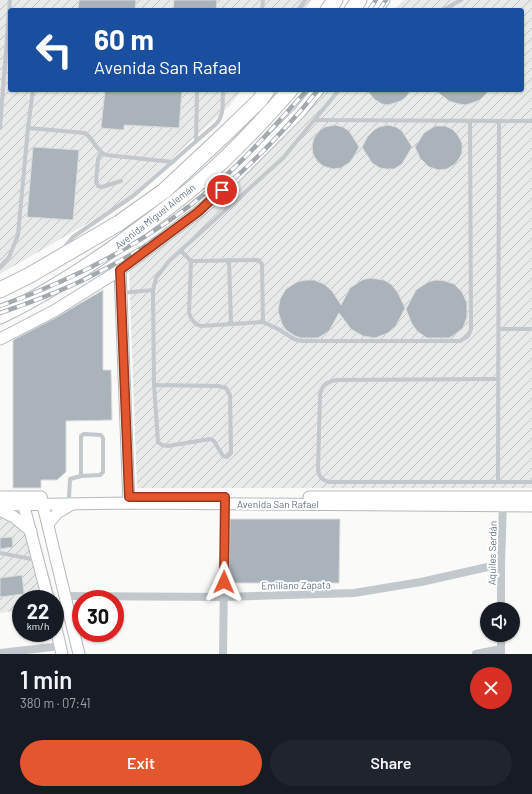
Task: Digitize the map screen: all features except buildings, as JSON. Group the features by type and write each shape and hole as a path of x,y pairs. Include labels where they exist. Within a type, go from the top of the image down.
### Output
{"highway":[{"name":"Avenida Miguel Alemán","path":"0,290 53,262 118,223 164,191 225,134 265,92"},
{"name":"Avenida Miguel Alemán","path":"0,316 51,289 96,261 196,185 234,149 288,92"}],"street":[{"path":"0,339 54,311 120,270 210,202 299,113 316,92"},
{"path":"120,270 129,500"},
{"name":"Avenida San Rafael","path":"0,497 22,500 503,501 532,497"},
{"path":"22,500 46,590"},
{"name":"Avenida San Rafael","path":"0,505 22,500"},
{"path":"42,500 63,590"},
{"path":"48,524 71,500"},
{"path":"223,654 225,500"},
{"name":"Avenida San Rafael","path":"503,501 532,506"},
{"name":"Aquiles Serdán","path":"501,602 503,501"},
{"path":"0,510 14,517 31,531"},
{"name":"Emiliano Zapata","path":"64,596 224,597 354,593 421,582 501,564"},
{"path":"64,596 80,654"},
{"path":"0,654 61,650"},
{"path":"476,654 501,652"}],"lane":[{"path":"447,8 461,0"},
{"path":"0,127 8,25"},
{"path":"0,267 9,257 18,235 33,92"},
{"path":"196,141 197,92"},
{"path":"53,262 73,237 125,202 173,162 221,118 223,92"},
{"path":"154,385 218,386 226,388 230,395 231,453 228,457 223,456 214,441 210,439 168,446 162,445 158,442 154,385 153,290 156,278 162,269 269,172 294,147 337,92"},
{"path":"315,120 532,121"},
{"path":"191,261 189,313 191,319 196,325 201,326 263,322 294,339 301,341 460,341 468,336 471,328 470,121"},
{"path":"498,482 499,121"},
{"path":"28,128 85,133 89,136 101,153 108,156 173,162"},
{"path":"101,153 98,159 96,182 98,186 121,181"},
{"path":"181,251 191,261 258,260 262,264 263,322"},
{"path":"229,260 231,324"},
{"path":"121,293 153,290"},
{"path":"499,329 532,329"},
{"path":"498,379 336,380 325,384 322,387 320,396 318,470 322,479 329,482 532,482"},
{"path":"71,500 70,479 81,476 100,475 103,472 103,438 100,435 84,434 81,436 81,476"},
{"path":"0,553 38,560"}],"shaded area":[{"path":"0,0 312,0 306,8 8,8 8,92 240,92 229,106 123,203 0,274"},
{"path":"404,0 532,0 532,488 137,488 129,269 228,195 318,92 524,92 524,8 395,8"},
{"path":"0,511 31,511 53,590 12,590 12,611 0,613"}],"railway":[{"path":"370,8 376,0"},
{"path":"380,8 386,0"},
{"path":"0,306 85,270 113,256 165,224 190,206 227,175 262,140 305,92"},
{"path":"0,313 24,305 84,280 127,257 158,238 188,217 244,170 270,144 316,92"}],"route":[{"path":"222,190 198,212 120,270 129,497 225,497 224,582"}]}
